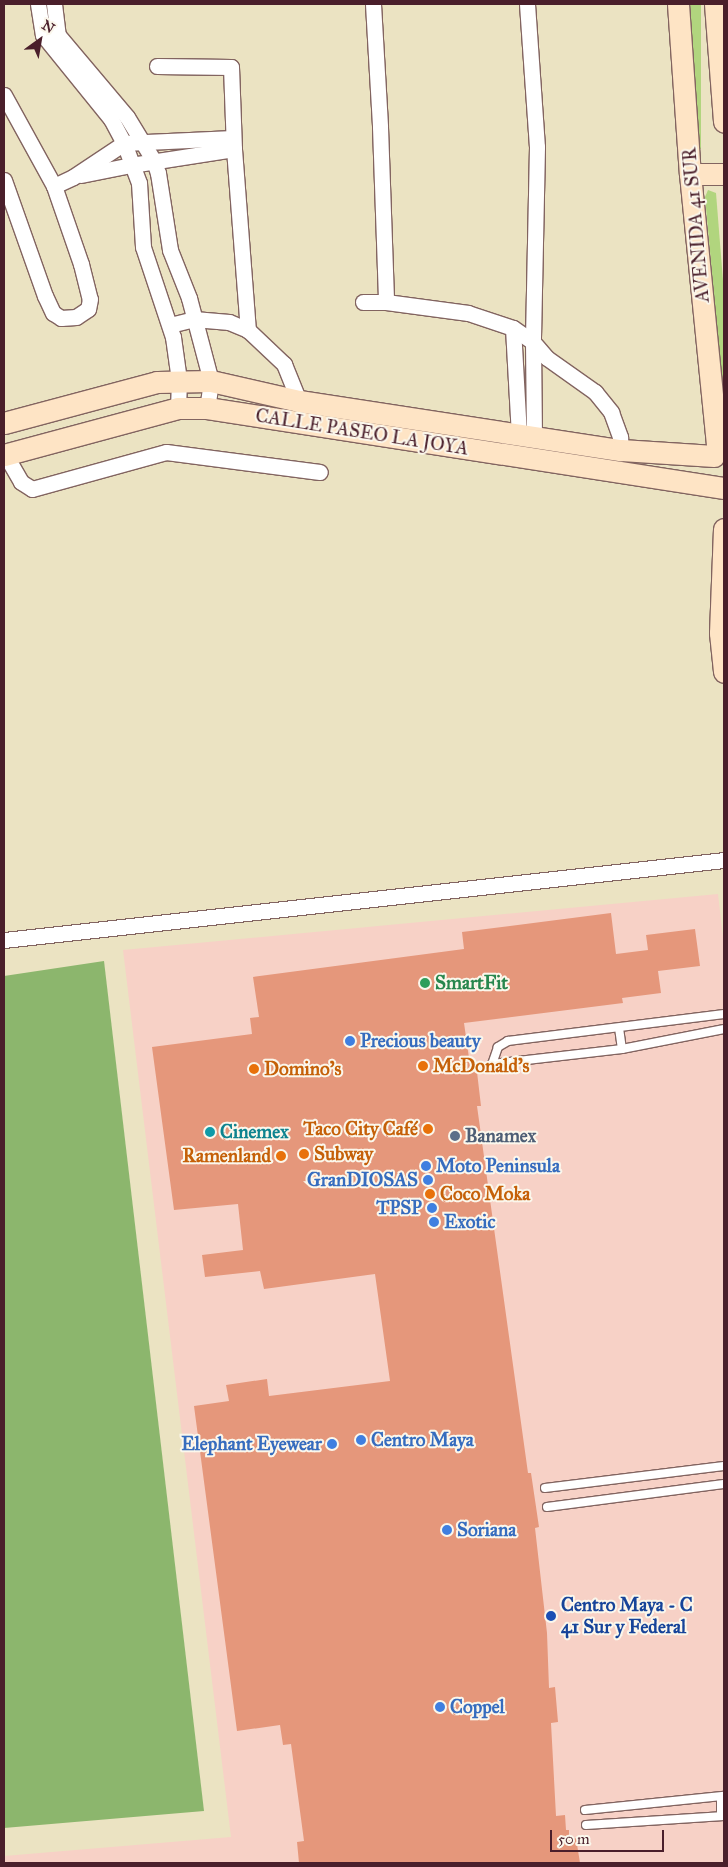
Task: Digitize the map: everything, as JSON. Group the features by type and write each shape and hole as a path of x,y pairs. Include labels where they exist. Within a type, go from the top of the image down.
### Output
{"main road":[{"name":"AVENIDA 41 SUR","path":"678,4 690,174 718,446 714,469 724,488"},
{"path":"718,11 724,122"},
{"path":"690,174 724,174"},
{"name":"CALLE PASEO LA JOYA","path":"4,424 157,382 179,380 211,381 298,401 621,450 718,446"},
{"name":"CALLE PASEO LA JOYA","path":"4,454 178,408 207,408 724,488"},
{"path":"724,530 720,633 724,672"}],"street":[{"path":"38,4 43,35 111,119 124,143 139,183 142,247 170,325 179,380 178,408"},
{"path":"54,4 58,35 127,117 154,161 158,173 170,250 188,298 211,381 207,408"},
{"path":"372,4 380,127 386,302"},
{"path":"526,435 533,342 537,147 527,4"},
{"path":"43,35 58,35"},
{"path":"157,66 231,67 233,144 248,330"},
{"path":"4,95 54,186 81,264 90,299 88,309 76,317 61,318 53,314 4,180"},
{"path":"54,186 73,177 124,143 142,141 233,144"},
{"path":"73,177 233,144"},
{"path":"363,302 386,302 468,312 513,328 533,342 547,358 595,392 611,412 620,437 621,450"},
{"path":"170,325 194,319 230,322 248,330 284,364 298,401"},
{"path":"513,328 526,435"},
{"path":"4,454 22,482 32,489 166,452 320,472"},
{"path":"4,940 724,860"}],"lane":[{"path":"724,1014 508,1041 498,1047 492,1064 622,1049 724,1029"},
{"path":"619,1028 622,1049"},
{"path":"545,1488 724,1466"},
{"path":"676,1472 678,1489"},
{"path":"547,1507 724,1484"},
{"path":"585,1810 723,1797 723,1816 586,1825"}],"shaded area":[{"path":"718,894 724,946 724,1863 4,1863 4,1856 231,1837 123,950"}],"green space":[{"path":"690,4 701,4 701,149 690,149"},
{"path":"708,190 716,193 724,293 724,404 705,197"},
{"path":"104,961 204,1811 4,1828 4,976"}],"building":[{"name":"Centro Maya","path":"611,913 616,954 648,950 646,935 695,929 700,966 658,971 661,993 622,998 623,1003 464,1023 471,1072 477,1072 481,1106 477,1106 528,1473 531,1473 539,1527 535,1528 547,1633 549,1688 555,1687 558,1722 551,1723 556,1816 565,1815 566,1830 569,1830 569,1840 576,1838 580,1863 299,1863 297,1842 304,1841 291,1744 283,1745 280,1725 237,1731 194,1406 229,1401 226,1385 267,1379 269,1396 390,1381 375,1274 264,1289 260,1271 205,1277 202,1255 243,1250 238,1204 174,1210 152,1047 252,1034 250,1018 259,1017 253,977 464,949 462,932"}],"place":[{"name":"SmartFit","path":"425,983"},
{"name":"Precious beauty","path":"350,1041"},
{"name":"McDonald's","path":"423,1066"},
{"name":"Domino's","path":"254,1069"},
{"name":"Taco City Café","path":"428,1129"},
{"name":"Cinemex","path":"210,1132"},
{"name":"Banamex","path":"455,1136"},
{"name":"Subway","path":"304,1154"},
{"name":"Ramenland","path":"281,1156"},
{"name":"Moto Peninsula","path":"426,1166"},
{"name":"GranDIOSAS","path":"428,1180"},
{"name":"Coco Moka","path":"430,1194"},
{"name":"TPSP","path":"432,1208"},
{"name":"Exotic","path":"434,1222"},
{"name":"Centro Maya","path":"361,1440"},
{"name":"Elephant Eyewear","path":"332,1444"},
{"name":"Soriana","path":"447,1530"},
{"name":"Centro Maya - C 41 Sur y Federal","path":"551,1616"},
{"name":"Coppel","path":"440,1707"}]}
